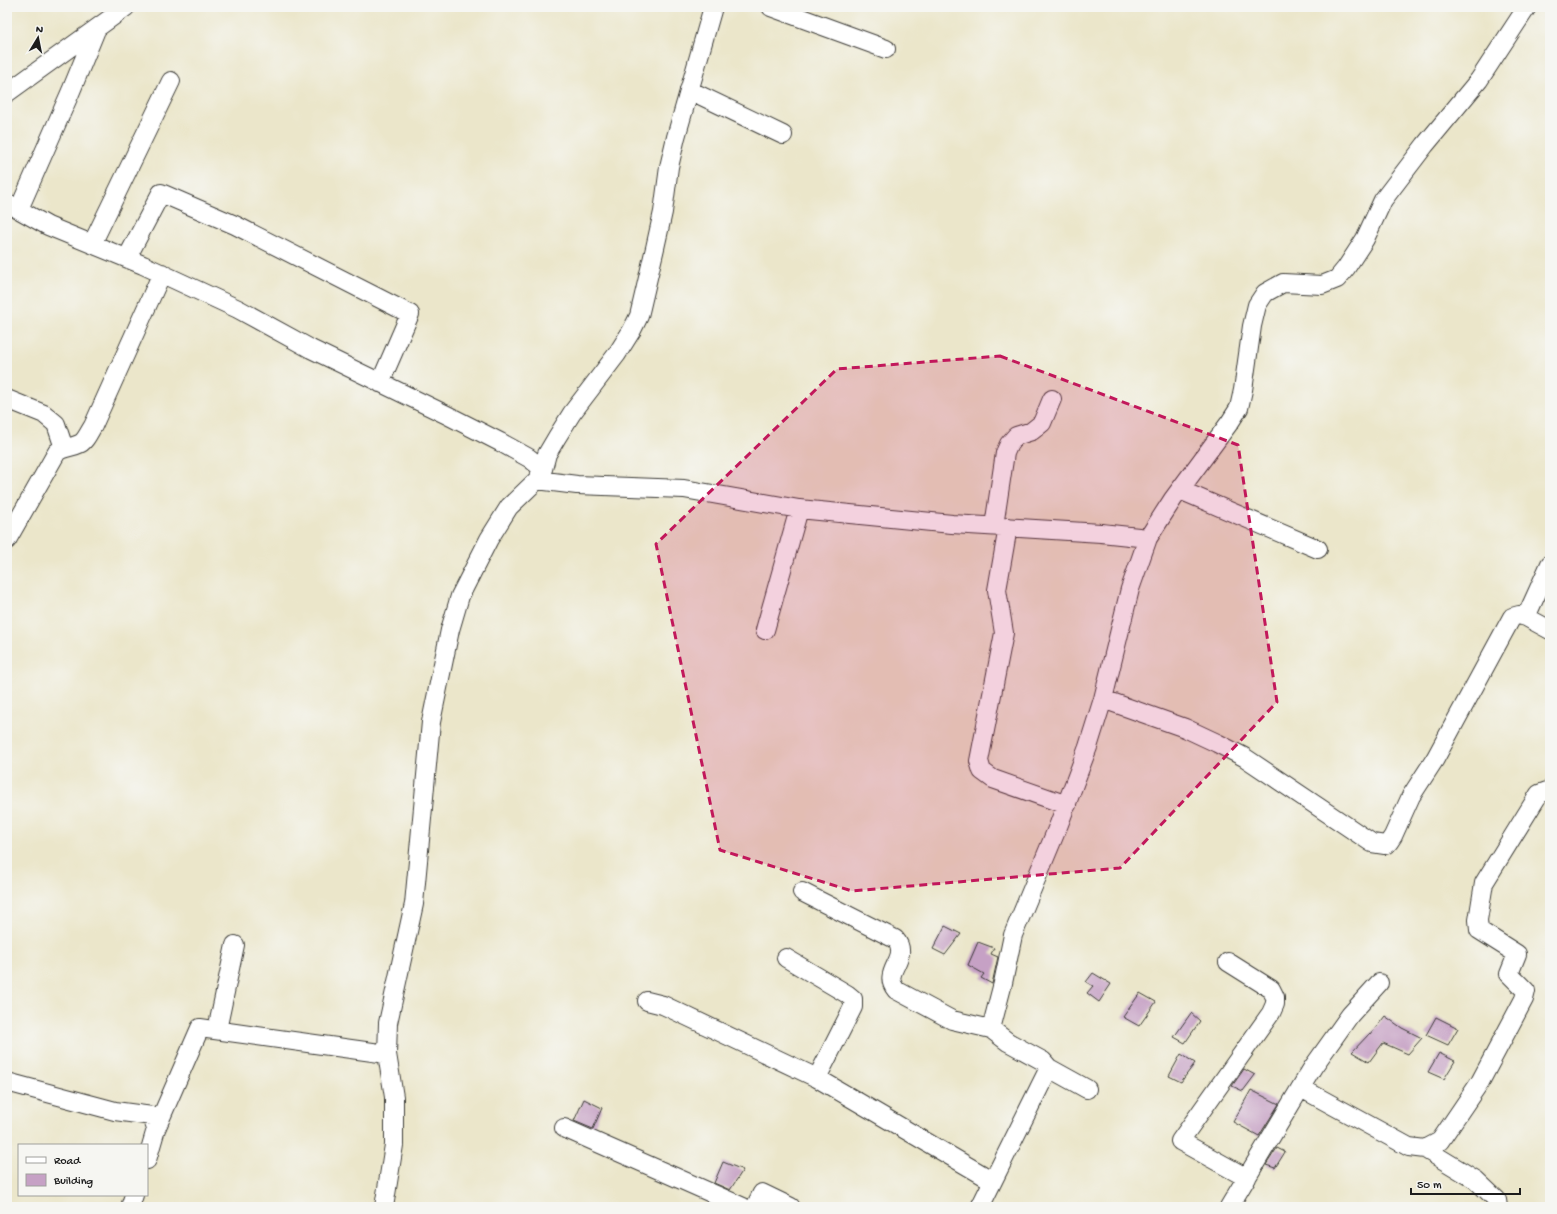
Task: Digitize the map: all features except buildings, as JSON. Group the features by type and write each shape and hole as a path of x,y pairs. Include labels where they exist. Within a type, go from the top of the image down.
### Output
{"street":[{"path":"7,93 126,7"},
{"path":"384,1207 394,1146 394,1097 387,1054 388,1023 414,904 431,722 450,630 460,596 489,539 509,507 540,475 547,454 564,425 594,382 617,354 639,316 663,212 669,167 688,90 713,7"},
{"path":"771,7 886,49"},
{"path":"991,1029 1003,983 1013,935 1067,805 1088,747 1103,699 1130,589 1148,538 1180,490 1230,422 1238,408 1243,390 1256,306 1265,293 1283,283 1322,286 1337,279 1365,239 1383,200 1421,150 1479,80 1527,7"},
{"path":"96,30 71,91 13,206 48,226 162,273 238,309 311,349 500,442 529,458 540,475 577,485 684,489 799,509 952,524 1101,533 1148,538"},
{"path":"92,244 170,81"},
{"path":"688,90 783,135"},
{"path":"127,258 161,193 235,225 410,314 380,383"},
{"path":"7,540 57,452 64,448 80,444 93,426 162,273"},
{"path":"7,399 44,414 56,424 64,448"},
{"path":"1052,399 1042,423 1032,431 1016,436 1009,444 1005,453 997,590 1004,633 979,761 982,772 993,779 1067,805"},
{"path":"1180,490 1318,549"},
{"path":"765,630 799,509"},
{"path":"1526,617 1550,564"},
{"path":"1103,699 1185,728 1218,743 1244,757 1372,843 1385,845 1390,842 1411,796 1435,759 1512,617 1519,615 1526,617 1550,630"},
{"path":"1425,1149 1440,1141 1480,1082 1524,1000 1526,991 1509,974 1517,954 1479,930 1478,920 1484,883 1539,794 1550,790"},
{"path":"802,892 895,939 900,944 899,958 891,978 892,984 896,990 952,1020 991,1029 1008,1042 1043,1061 1049,1068 1087,1089"},
{"path":"217,1030 235,945"},
{"path":"786,958 853,999 853,1007 817,1078"},
{"path":"1228,962 1271,989 1275,997 1275,1004 1271,1013 1180,1141 1247,1178"},
{"path":"1229,1207 1313,1067 1350,1015 1379,983"},
{"path":"647,1001 663,1005 817,1078 993,1181"},
{"path":"148,1157 156,1129 200,1028 387,1054"},
{"path":"980,1207 1049,1068"},
{"path":"7,1082 115,1111 152,1116 156,1129"},
{"path":"1300,1088 1409,1148 1425,1149 1476,1180 1497,1200 1498,1207"},
{"path":"564,1128 743,1207"},
{"path":"755,1207 762,1193 791,1207"},
{"path":"130,1207 134,1196"}],"highlighted area":[{"path":"1000,356 1238,445 1277,702 1120,868 852,891 720,850 656,544 837,369"}]}
